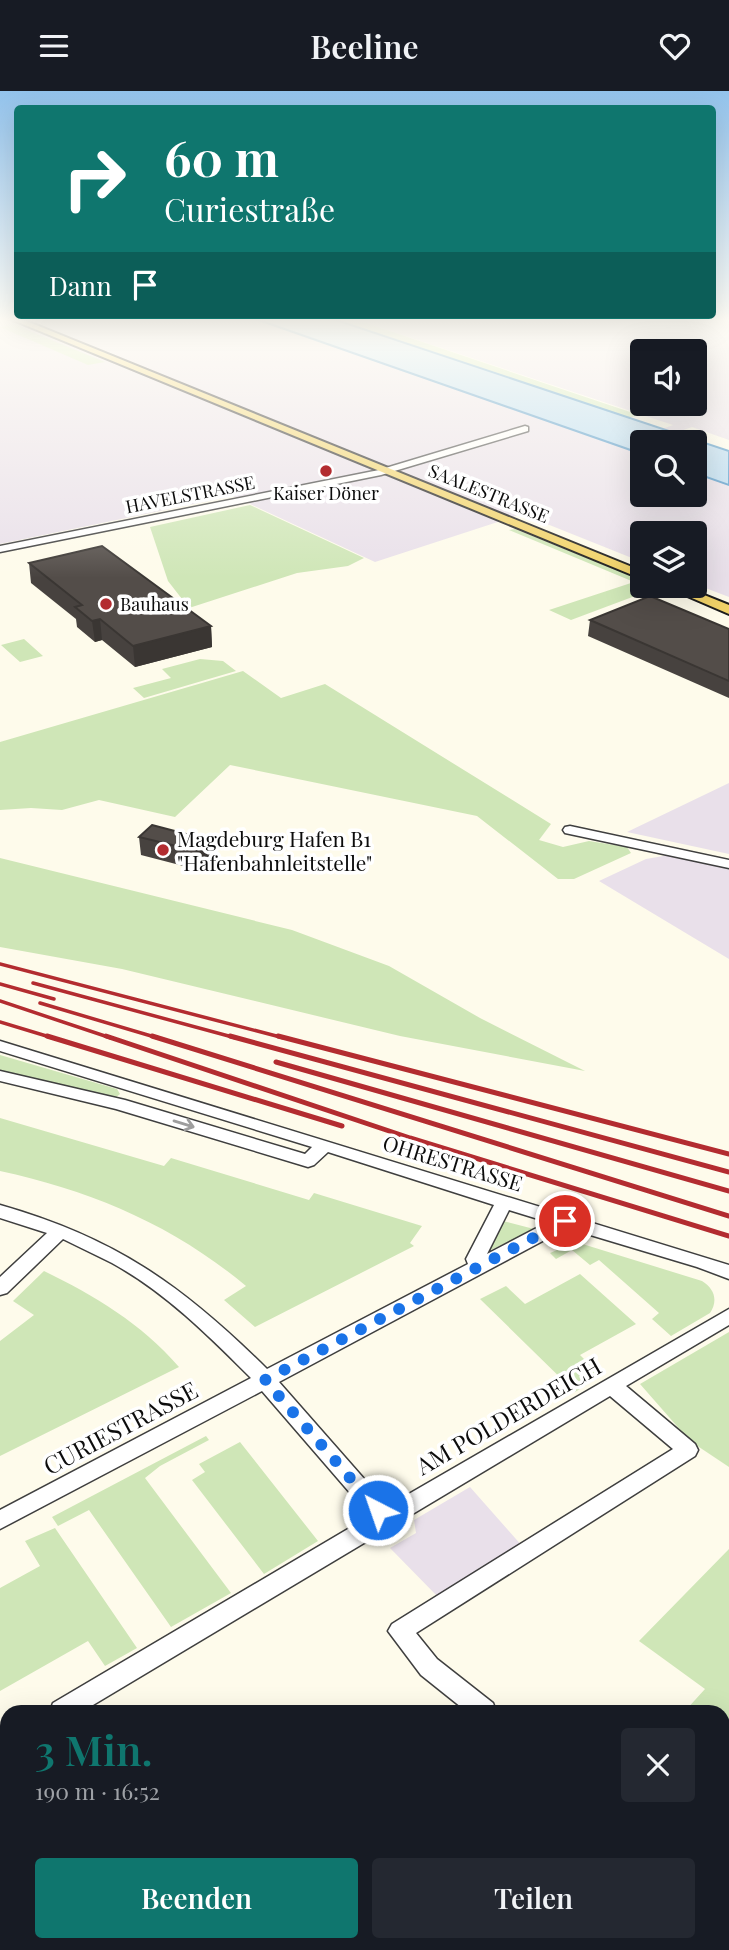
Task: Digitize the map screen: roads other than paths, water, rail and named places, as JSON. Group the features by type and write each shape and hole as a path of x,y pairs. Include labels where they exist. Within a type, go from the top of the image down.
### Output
{"main road":[{"name":"SAALESTRASSE","path":"226,405 630,570"},
{"path":"700,598 729,610"}],"street":[{"name":"HAVELSTRASSE","path":"0,549 387,470 525,429"},
{"path":"570,830 729,864"},
{"name":"OHRESTRASSE","path":"0,1046 705,1262 729,1272"},
{"path":"0,1076 119,1104 308,1161 324,1146"},
{"path":"119,1104 135,1086"},
{"path":"479,1267 475,1259 504,1202"},
{"path":"0,1211 60,1231 119,1258 165,1287 221,1334 265,1380 385,1518"},
{"name":"CURIESTRASSE","path":"0,1520 565,1221"},
{"path":"0,1288 60,1231"},
{"name":"AM POLDERDEICH","path":"72,1705 729,1316"},
{"path":"476,1705 429,1667 400,1631 688,1450 611,1385"}],"water":[{"path":"501,405 590,405 666,430 630,430 630,450"},
{"path":"707,444 729,451 729,485 707,477"}],"railway":[{"path":"0,964 284,1038"},
{"path":"33,983 236,1038"},
{"path":"0,984 54,999"},
{"path":"0,1001 111,1038"},
{"path":"40,1003 158,1038"},
{"path":"0,1022 53,1038"},
{"path":"47,1036 342,1126"},
{"path":"106,1036 410,1138 729,1236"},
{"path":"152,1036 729,1216"},
{"path":"230,1036 729,1172"},
{"path":"278,1036 729,1154"},
{"path":"276,1062 729,1191"}],"place":[{"name":"Kaiser Döner","path":"326,471"},
{"name":"Bauhaus","path":"106,604"},
{"name":"Magdeburg Hafen B1 \"Hafenbahnleitstelle\"","path":"163,850"}]}
